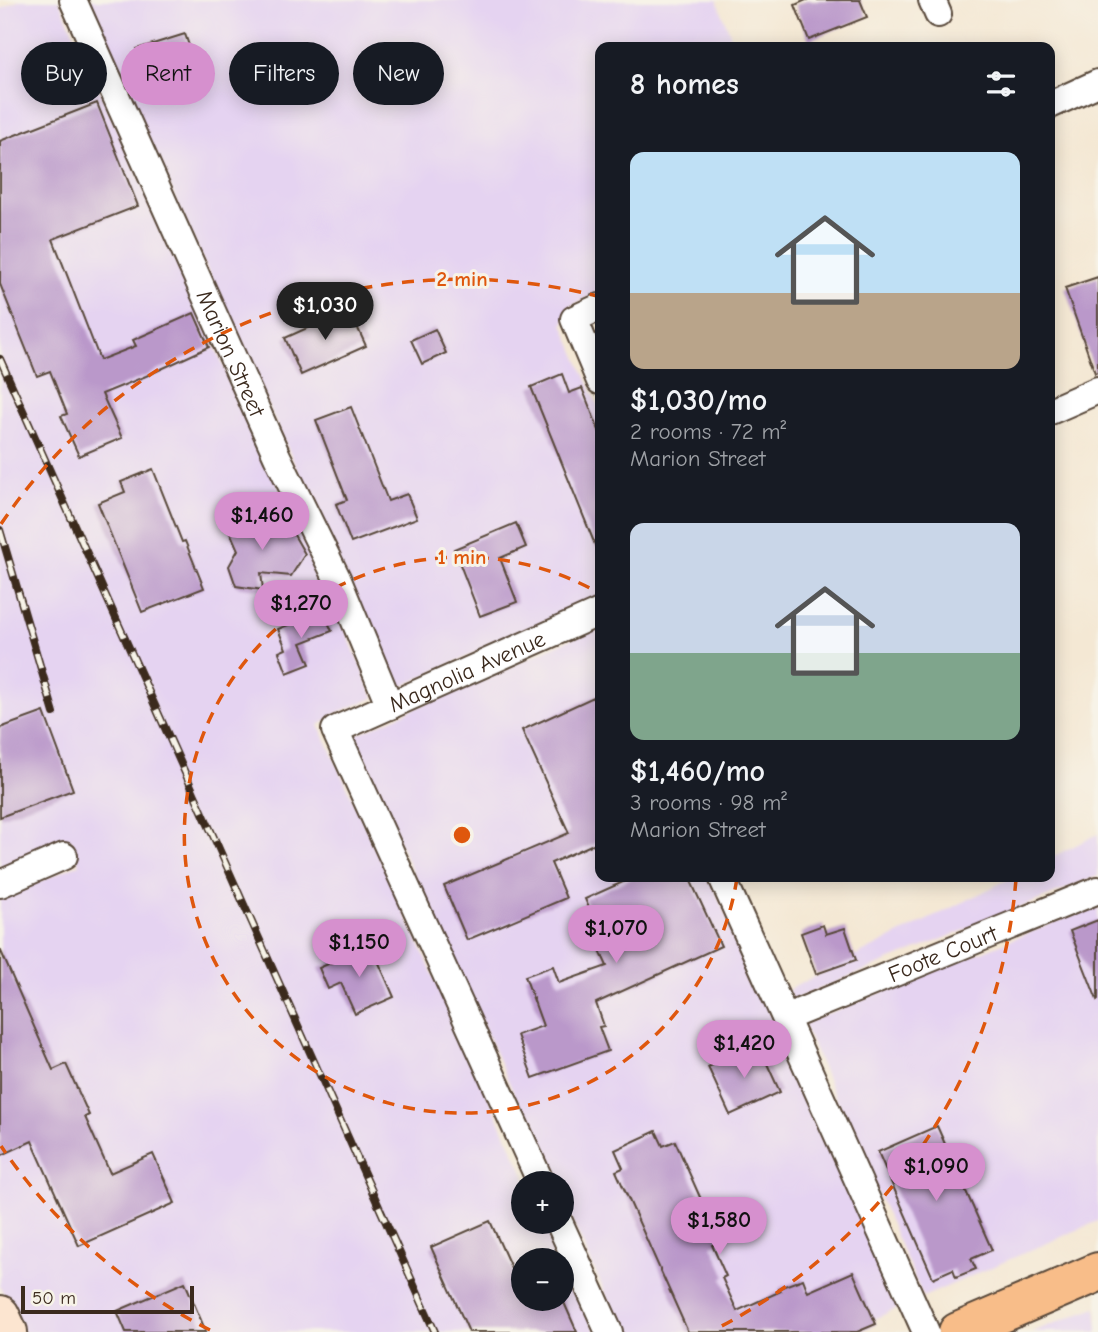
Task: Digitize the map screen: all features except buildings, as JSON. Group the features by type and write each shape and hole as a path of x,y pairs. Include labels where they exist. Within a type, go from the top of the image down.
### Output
{"main road":[{"path":"958,1332 1097,1275"}],"street":[{"name":"Marion Street","path":"73,0 277,456 337,578 390,706"},
{"path":"1055,103 1098,83"},
{"path":"595,309 574,319 595,369"},
{"path":"1055,409 1098,390"},
{"name":"Magnolia Avenue","path":"536,1171 335,730 595,613"},
{"path":"0,884 64,856"},
{"path":"724,882 926,1332"},
{"name":"Foote Court","path":"787,1017 1098,890"},
{"path":"564,1234 609,1332"},
{"path":"0,1315 8,1332"}],"shaded area":[{"path":"20,0 59,0 78,42 21,42 21,105 106,105 267,462 326,584 374,698 339,712 319,725 523,1171 511,1171 511,1234 551,1234 557,1248 511,1248 511,1311 574,1311 574,1285 596,1332 21,1332 0,1286 0,899 79,864 71,839 0,870 0,9"},
{"path":"86,0 717,0 731,36 718,42 595,42 595,294 570,306 563,324 595,399 595,598 396,689 133,105 215,105 215,42 121,42 121,78"},
{"path":"595,628 595,882 711,882 901,1307 844,1332 623,1332 574,1225 574,1171 550,1171 351,737"},
{"path":"1098,834 1098,876 792,1000 788,990 1003,882 1055,882 1055,856"},
{"path":"1098,905 1098,1221 923,1297 803,1024"},
{"path":"1096,1307 1098,1332 1032,1332"}],"railway":[{"path":"0,359 435,1332"},
{"path":"0,530 54,713"}]}
